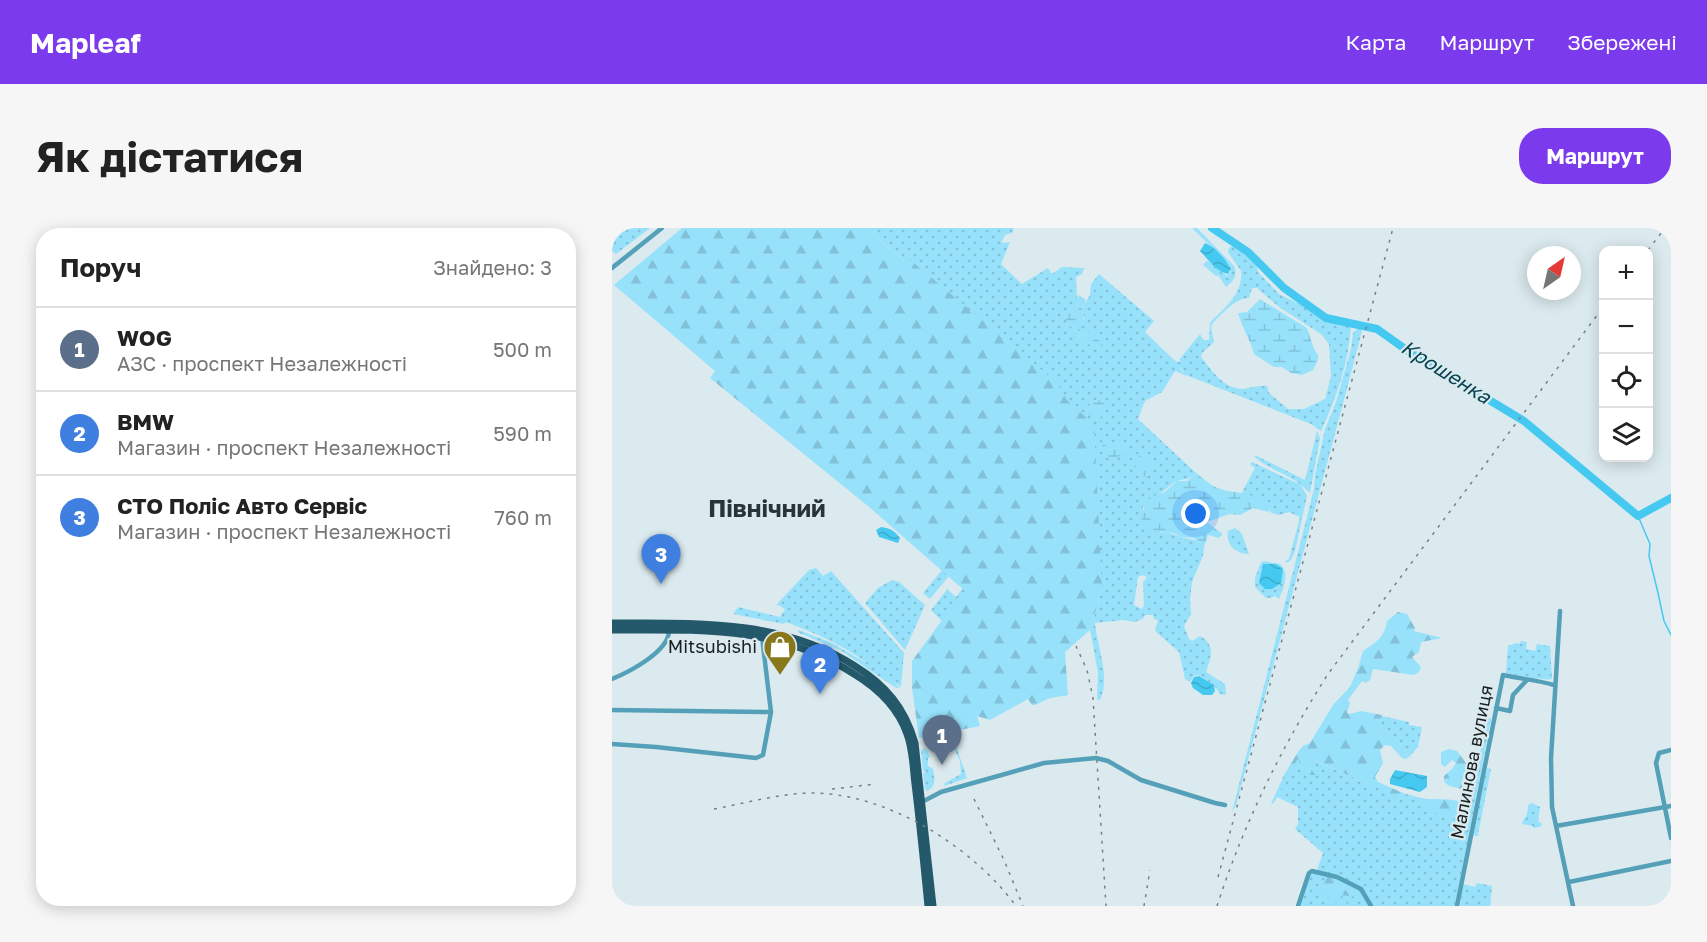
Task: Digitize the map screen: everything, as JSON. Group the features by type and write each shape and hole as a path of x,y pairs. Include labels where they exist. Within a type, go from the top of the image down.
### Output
{"main road":[{"path":"612,623 694,624 752,628 800,640 844,659 877,680 899,706 915,743 928,906"},
{"path":"612,630 717,631 762,637 826,657 862,679 885,698 907,734 920,803 933,906"}],"street":[{"path":"612,268 662,228"},
{"path":"1560,611 1551,758 1552,807 1573,906"},
{"path":"612,679 634,669 650,657 668,641 669,630"},
{"path":"612,744 760,758 766,748 771,712 762,637"},
{"name":"Малинова вулиця","path":"1457,906 1503,675 1533,679 1554,685"},
{"path":"1496,708 1510,711 1513,695 1527,680"},
{"path":"1500,692 1513,695"},
{"path":"612,710 771,712"},
{"path":"1671,750 1659,753 1656,763 1671,838"},
{"path":"920,803 941,792 1044,763 1096,758 1108,761 1148,782 1225,804"},
{"path":"1556,826 1671,806"},
{"path":"1569,882 1671,861"},
{"path":"1298,906 1309,873 1312,871 1337,877 1357,887 1363,892 1371,906"}],"green space":[{"path":"612,228 650,228 616,254 612,251"},
{"path":"682,228 866,228 904,261 907,259 914,263 1057,383 1066,399 1094,425 1102,589 1090,630 1065,652 1068,695 1050,698 1035,705 1032,705 1028,699 990,720 977,716 980,726 919,738 912,688 912,661 965,591 868,506 710,378 715,371 614,285"},
{"path":"866,228 1014,228 1012,233 1005,235 1001,243 1010,242 1001,264 1022,284 1048,268 1052,274 1062,267 1084,268 1082,274 1076,277 1077,299 1064,317 1081,339 1098,348 1091,332 1082,334 1078,332 1084,319 1082,309 1090,295 1091,284 1099,274 1154,321 1145,332 1174,360 1181,361 1179,360 1200,334 1203,340 1209,340 1210,323 1232,300 1241,279 1241,271 1228,252 1232,246 1251,258 1258,272 1279,294 1330,319 1342,320 1351,325 1348,352 1341,379 1321,431 1311,424 1175,371 1162,392 1145,401 1138,419 1196,473 1148,498 1143,507 1143,515 1161,533 1196,540 1204,547 1203,556 1192,582 1191,614 1184,626 1189,639 1192,641 1200,636 1208,643 1211,656 1206,672 1225,684 1226,695 1220,694 1214,685 1198,675 1194,676 1190,682 1185,679 1179,652 1155,631 1158,620 1154,619 1153,615 1145,615 1144,618 1135,622 1124,620 1095,623 1104,672 1103,691 1100,700 1097,699 1098,672 1090,630 1102,589 1003,346","holes":["1252,288 1257,288 1279,307 1321,334 1329,344 1331,376 1325,399 1304,409 1288,409 1269,393 1267,386 1243,389 1229,386 1218,378 1201,357 1202,353 1214,342 1211,327 1213,323 1234,304 1249,298","1142,575 1147,577 1143,582 1144,605 1142,609 1134,605 1138,577"]},
{"path":"1192,228 1197,228 1234,266 1235,278 1226,287 1218,275 1216,276 1203,265 1206,261 1209,262 1227,276 1231,271 1229,264"},
{"path":"1079,295 1086,300 1082,309 1084,323 1079,332 1082,334 1091,332 1102,344 1100,348 1084,341 1064,317"},
{"path":"1260,299 1307,328 1318,355 1313,370 1302,375 1291,373 1282,367 1274,367 1254,354 1238,313 1247,312"},
{"path":"1359,327 1362,331 1345,396 1236,805 1232,812 1314,489 1325,429 1336,402 1351,349 1353,333"},
{"path":"1093,400 1101,400 1106,405 1104,416 1093,418 1088,413 1088,405"},
{"path":"1317,431 1320,438 1310,493 1297,482 1254,457 1257,456 1305,480"},
{"path":"1103,440 1121,445 1142,457 1151,464 1151,473 1147,477 1139,473 1131,455 1127,453 1112,459 1106,457 1102,450"},
{"path":"1252,462 1301,485 1307,496 1295,551 1287,563 1285,561 1289,559 1300,517 1289,512 1279,515 1272,513 1261,500 1241,494 1255,468 1250,464"},
{"path":"1196,473 1217,488 1258,498 1268,507 1270,515 1269,512 1253,508 1240,515 1229,514 1207,522 1222,532 1222,535 1219,538 1208,535 1204,547 1194,538 1181,537 1173,533 1154,532 1143,523 1145,502 1148,498 1165,492 1177,481 1187,481"},
{"path":"1235,528 1242,534 1249,554 1236,550 1230,544 1228,531"},
{"path":"1261,562 1280,564 1285,572 1283,590 1279,599 1275,596 1266,598 1255,587 1255,578"},
{"path":"816,568 823,576 831,571 904,653 901,687 894,682 900,688 896,688 840,650 797,632 799,630 832,643 868,664 839,645 818,635 786,622 784,624 733,614 738,607 780,617 785,609 778,605 777,607 777,604 809,570"},
{"path":"942,570 949,576 930,599 923,593"},
{"path":"892,580 899,582 925,605 905,650 865,603 878,588"},
{"path":"949,587 948,590 956,597 963,588 966,591 942,621 931,610"},
{"path":"1398,612 1407,614 1415,628 1414,631 1442,638 1421,642 1419,652 1412,657 1421,667 1414,675 1373,669 1370,680 1366,683 1362,681 1348,700 1350,703 1347,713 1361,711 1382,715 1380,727 1396,738 1409,757 1402,758 1391,746 1385,745 1380,750 1383,763 1375,777 1378,782 1405,796 1398,797 1314,760 1310,769 1316,775 1308,774 1303,771 1298,758 1274,803 1271,804 1284,775 1298,752 1310,743 1333,705 1350,687 1363,651 1379,639 1387,621"},
{"path":"1521,641 1527,642 1526,649 1535,651 1537,644 1550,646 1552,679 1537,679 1506,673 1508,646 1520,644"},
{"path":"1382,716 1422,727 1418,747 1409,757 1396,738 1380,727"},
{"path":"1488,718 1491,719 1455,906 1298,906 1309,876 1317,870 1323,853 1295,829 1298,824 1298,807 1275,796 1298,758 1301,768 1310,770 1313,760 1372,785 1467,810"},
{"path":"948,732 956,746 967,778 944,786 945,783 961,774 960,761 948,735 929,739 928,737"},
{"path":"925,748 931,758 928,757 928,766 933,769 934,778 932,787 927,791 923,773 926,771 923,771 921,750"},
{"path":"1449,749 1457,751 1466,763 1466,773 1461,783 1465,790 1445,783 1444,776 1456,763 1452,760 1445,767 1441,764 1441,752"},
{"path":"1487,768 1491,769 1479,836 1472,835"},
{"path":"1419,798 1453,800 1460,804 1455,818 1449,819 1417,800"},
{"path":"1529,804 1540,807 1538,821 1542,824 1540,827 1533,828 1533,826 1522,824"},
{"path":"1326,877 1347,882 1363,896 1341,895 1341,899 1348,906 1337,902 1333,906 1331,900 1322,892"},
{"path":"1477,883 1492,886 1490,906 1460,906 1463,884 1475,887"}],"water":[{"path":"1205,243 1216,250 1226,261 1231,269 1228,274 1216,268 1200,251"},
{"path":"881,527 896,533 900,538 898,543 879,537 876,530"},
{"path":"1263,564 1276,564 1283,569 1281,583 1272,589 1265,589 1259,583"},
{"path":"1199,676 1214,685 1215,691 1212,695 1203,695 1193,688 1191,683 1194,677"},
{"path":"1395,770 1427,776 1427,787 1420,792 1390,784"}],"waterway":[{"name":"Крошенка","path":"1212,228 1248,252 1284,288 1326,318 1377,329 1408,351 1524,421 1638,516 1671,498"},
{"path":"1638,516 1650,544 1649,556 1664,621 1671,635"}],"railway":[{"path":"1218,877 1393,228"},
{"path":"1651,246 1665,228"},
{"path":"1217,906 1239,845 1265,787 1279,758 1328,674 1599,313"},
{"path":"1076,646 1087,670 1093,698 1106,906"},
{"path":"832,789 876,784"},
{"path":"714,809 774,797 809,793 838,795 868,802 897,812 951,844 976,863 998,884 1016,906"},
{"path":"974,799 1004,860 1023,906"},
{"path":"1144,906 1150,870"}],"place":[{"name":"СТО Поліс Авто Сервіс","path":"661,584"},
{"name":"Mitsubishi","path":"780,676"},
{"name":"BMW","path":"820,694"},
{"name":"WOG","path":"942,765"}],"district":[{"name":"Північний","path":"767,509"}]}
